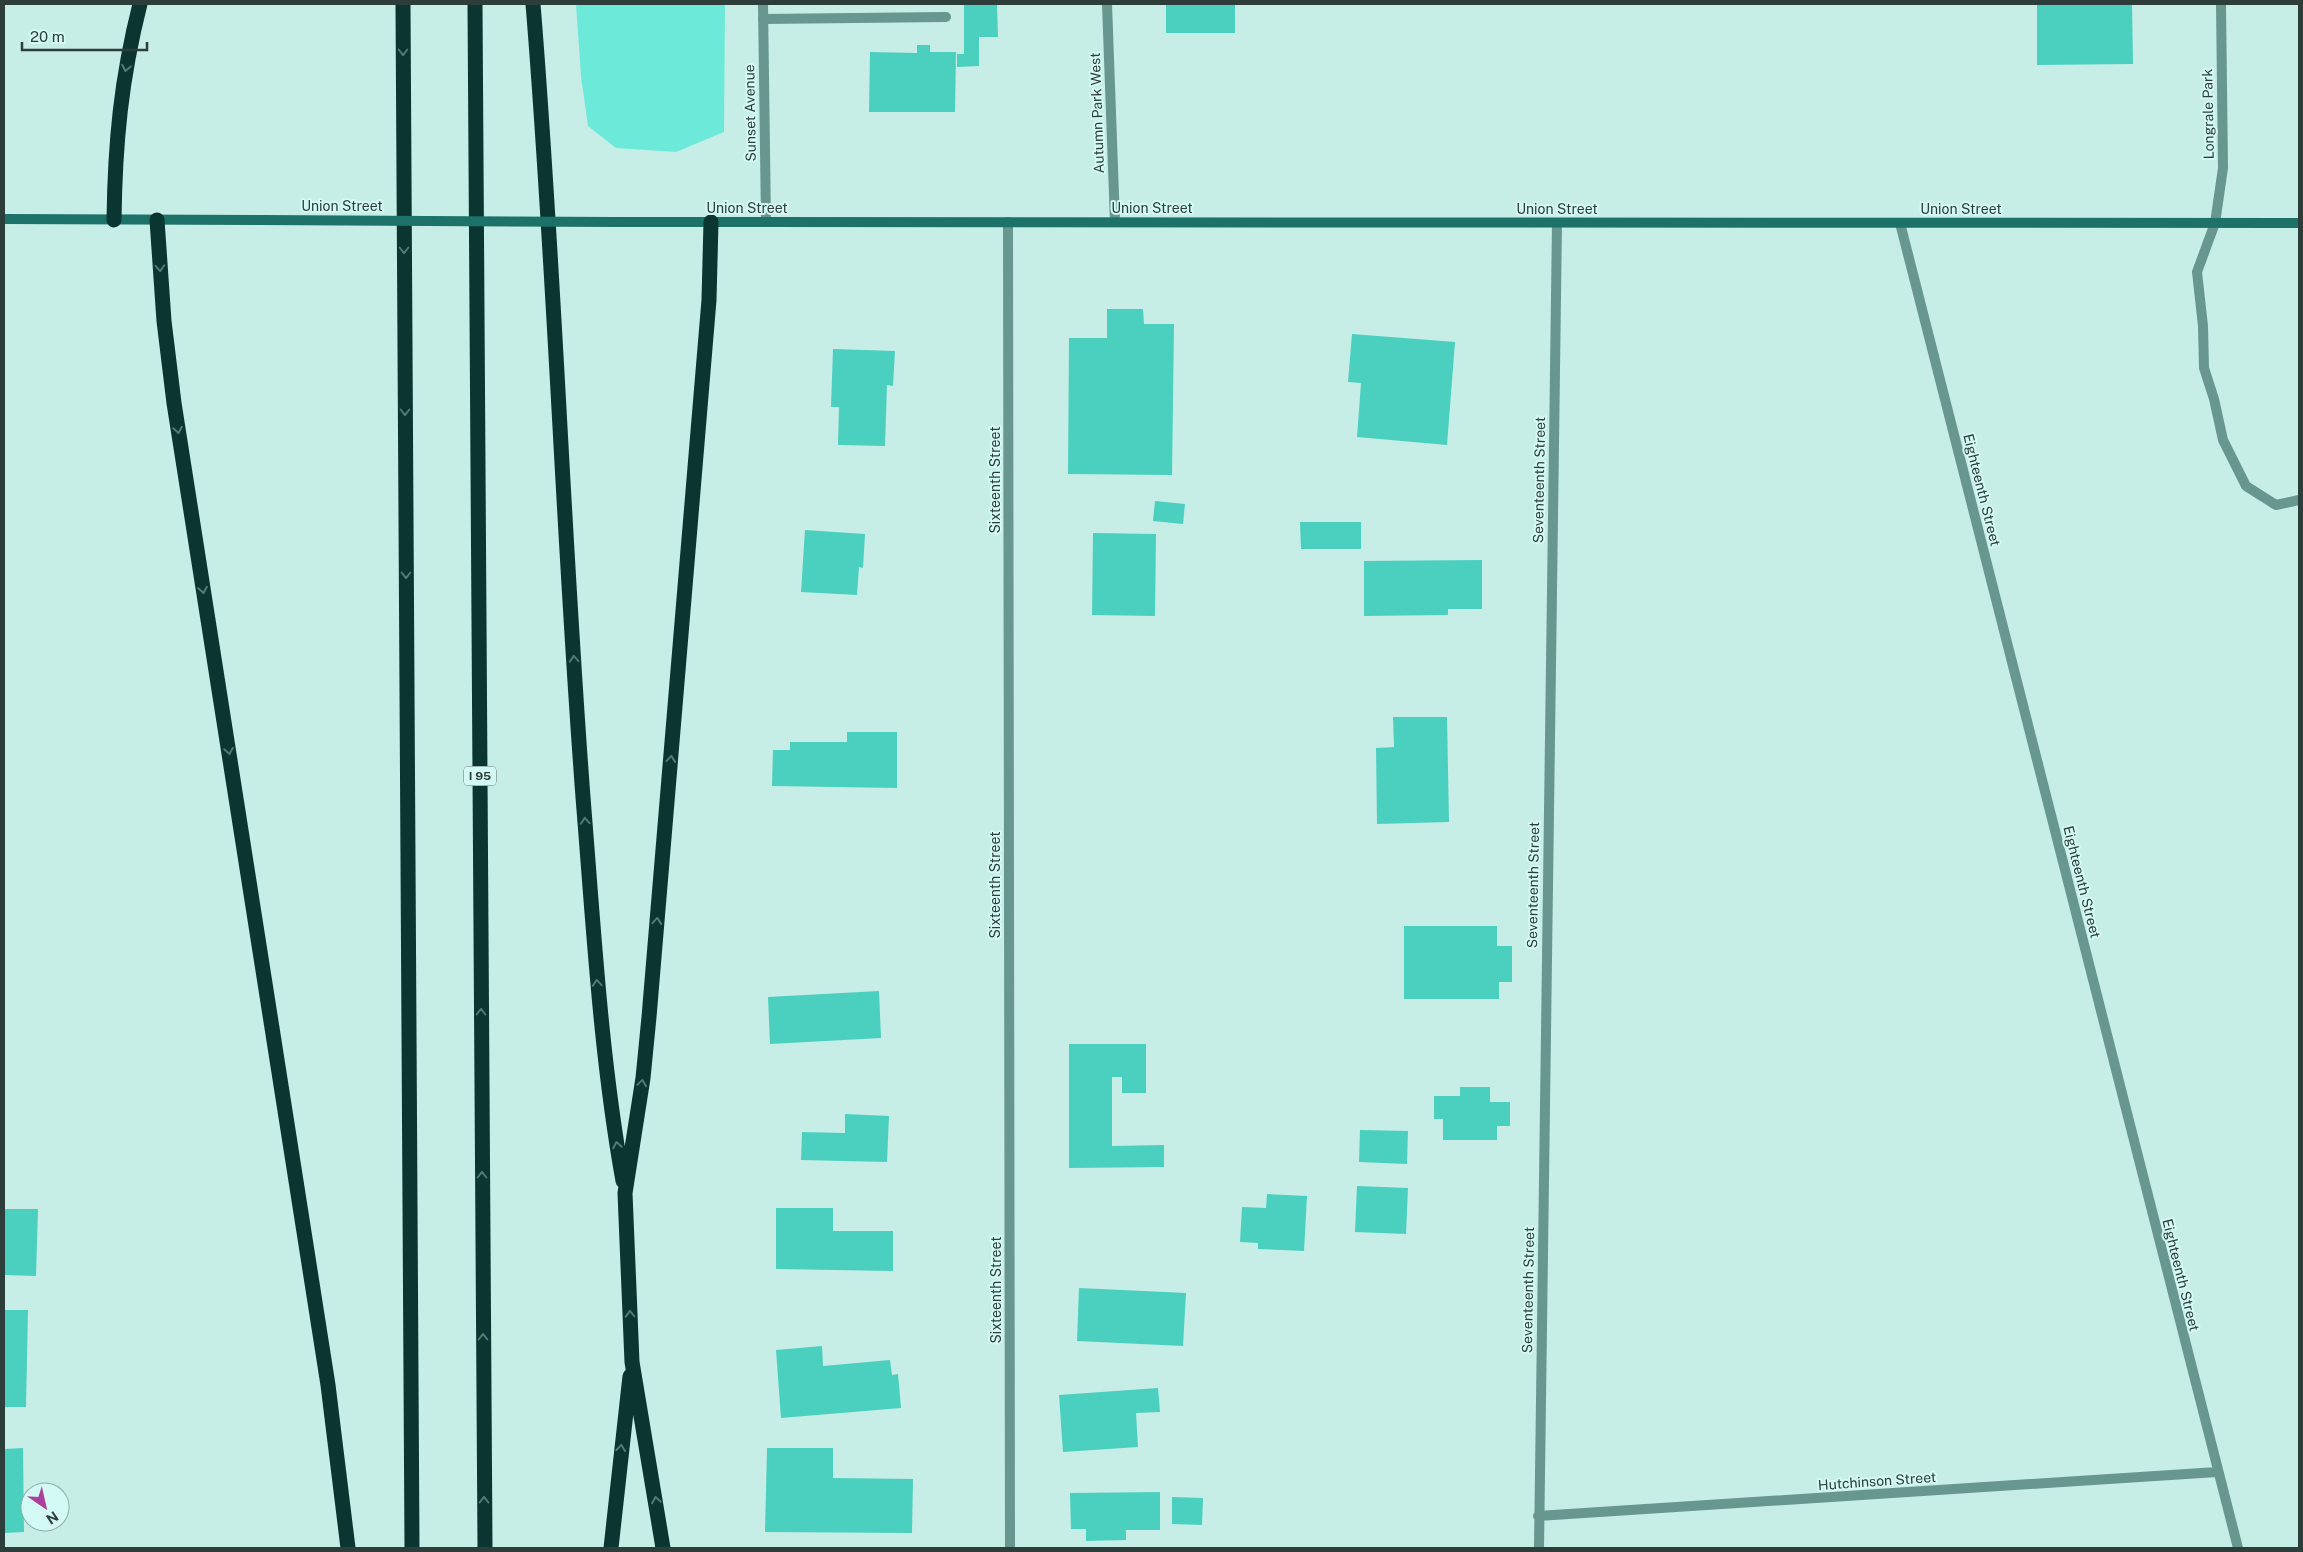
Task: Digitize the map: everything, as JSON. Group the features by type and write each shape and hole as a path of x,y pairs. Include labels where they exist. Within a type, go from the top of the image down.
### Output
{"highway":[{"path":"114,220 115,171 121,93 140,4"},
{"path":"403,4 412,1548"},
{"name":"I 95","path":"475,4 485,1548"},
{"path":"533,4 568,580 589,873 607,1085 625,1192 632,1362 663,1548"},
{"path":"157,220 164,321 173,395 328,1385 348,1548"},
{"path":"625,1192 643,1078 649,1017 709,300 712,222"},
{"path":"610,1548 632,1362"}],"main road":[{"name":"Union Street","path":"4,219 615,222 2299,223"}],"street":[{"name":"Sunset Avenue","path":"763,4 766,222"},
{"name":"Autumn Park West","path":"1107,4 1115,222"},
{"name":"Longrale Park","path":"2221,4 2223,168 2215,223 2197,272 2203,326 2204,368 2214,399 2223,440 2246,486 2276,504 2299,500"},
{"path":"763,19 946,17"},
{"name":"Sixteenth Street","path":"1008,222 1010,1548"},
{"name":"Seventeenth Street","path":"1539,1548 1557,222"},
{"name":"Eighteenth Street","path":"1900,223 2238,1548"},
{"name":"Hutchinson Street","path":"1538,1516 2218,1472"}],"green space":[{"path":"576,4 725,4 724,132 676,152 616,148 588,126 581,76"}],"building":[{"path":"964,4 997,4 998,37 979,37 979,66 957,67 957,54 964,54"},
{"path":"1166,4 1235,4 1235,33 1166,33"},
{"path":"2037,4 2132,4 2133,64 2037,65"},
{"path":"917,45 930,45 930,52 956,52 955,112 869,112 870,52 917,53"},
{"path":"1107,309 1143,309 1144,324 1174,324 1172,475 1068,474 1069,338 1107,338"},
{"path":"1352,334 1455,342 1447,445 1357,437 1361,383 1348,382"},
{"path":"833,349 895,351 893,386 887,385 885,446 838,445 839,407 831,407"},
{"path":"1155,501 1185,504 1183,524 1153,521"},
{"path":"1300,522 1361,522 1361,549 1301,549"},
{"path":"805,530 865,534 863,568 859,567 857,595 801,592"},
{"path":"1093,533 1156,534 1155,616 1092,615"},
{"path":"1482,560 1482,609 1448,609 1448,615 1364,616 1364,561"},
{"path":"1393,717 1447,717 1449,822 1377,824 1376,748 1394,747"},
{"path":"847,732 897,732 897,788 772,786 773,750 790,750 790,742 847,742"},
{"path":"1404,926 1497,926 1497,946 1512,946 1512,982 1499,982 1499,999 1404,999"},
{"path":"879,991 881,1038 770,1044 768,997"},
{"path":"1069,1044 1146,1044 1146,1093 1122,1093 1122,1077 1112,1077 1112,1146 1164,1145 1164,1167 1069,1168"},
{"path":"1460,1087 1490,1087 1490,1102 1510,1102 1510,1126 1497,1126 1497,1140 1443,1140 1443,1119 1434,1119 1434,1096 1460,1096"},
{"path":"845,1114 889,1116 887,1162 801,1160 802,1132 845,1133"},
{"path":"1360,1130 1408,1131 1407,1164 1359,1162"},
{"path":"1357,1186 1408,1188 1406,1234 1355,1232"},
{"path":"1267,1194 1307,1196 1304,1251 1258,1249 1258,1243 1240,1242 1242,1207 1266,1208"},
{"path":"776,1208 833,1208 833,1231 893,1231 893,1271 776,1269"},
{"path":"4,1209 38,1209 36,1276 4,1275"},
{"path":"1079,1288 1186,1293 1183,1346 1077,1341"},
{"path":"4,1310 28,1310 26,1407 4,1407"},
{"path":"822,1346 823,1366 890,1360 892,1375 898,1374 901,1408 781,1418 776,1350"},
{"path":"1158,1388 1160,1412 1136,1413 1138,1447 1063,1452 1059,1395"},
{"path":"23,1448 23,1482 20,1482 20,1532 24,1532 4,1533 4,1449"},
{"path":"767,1448 833,1448 833,1478 913,1479 912,1533 765,1532"},
{"path":"1160,1492 1160,1530 1126,1530 1126,1540 1086,1541 1086,1529 1071,1529 1070,1493"},
{"path":"1172,1497 1203,1498 1202,1525 1172,1524"}]}
